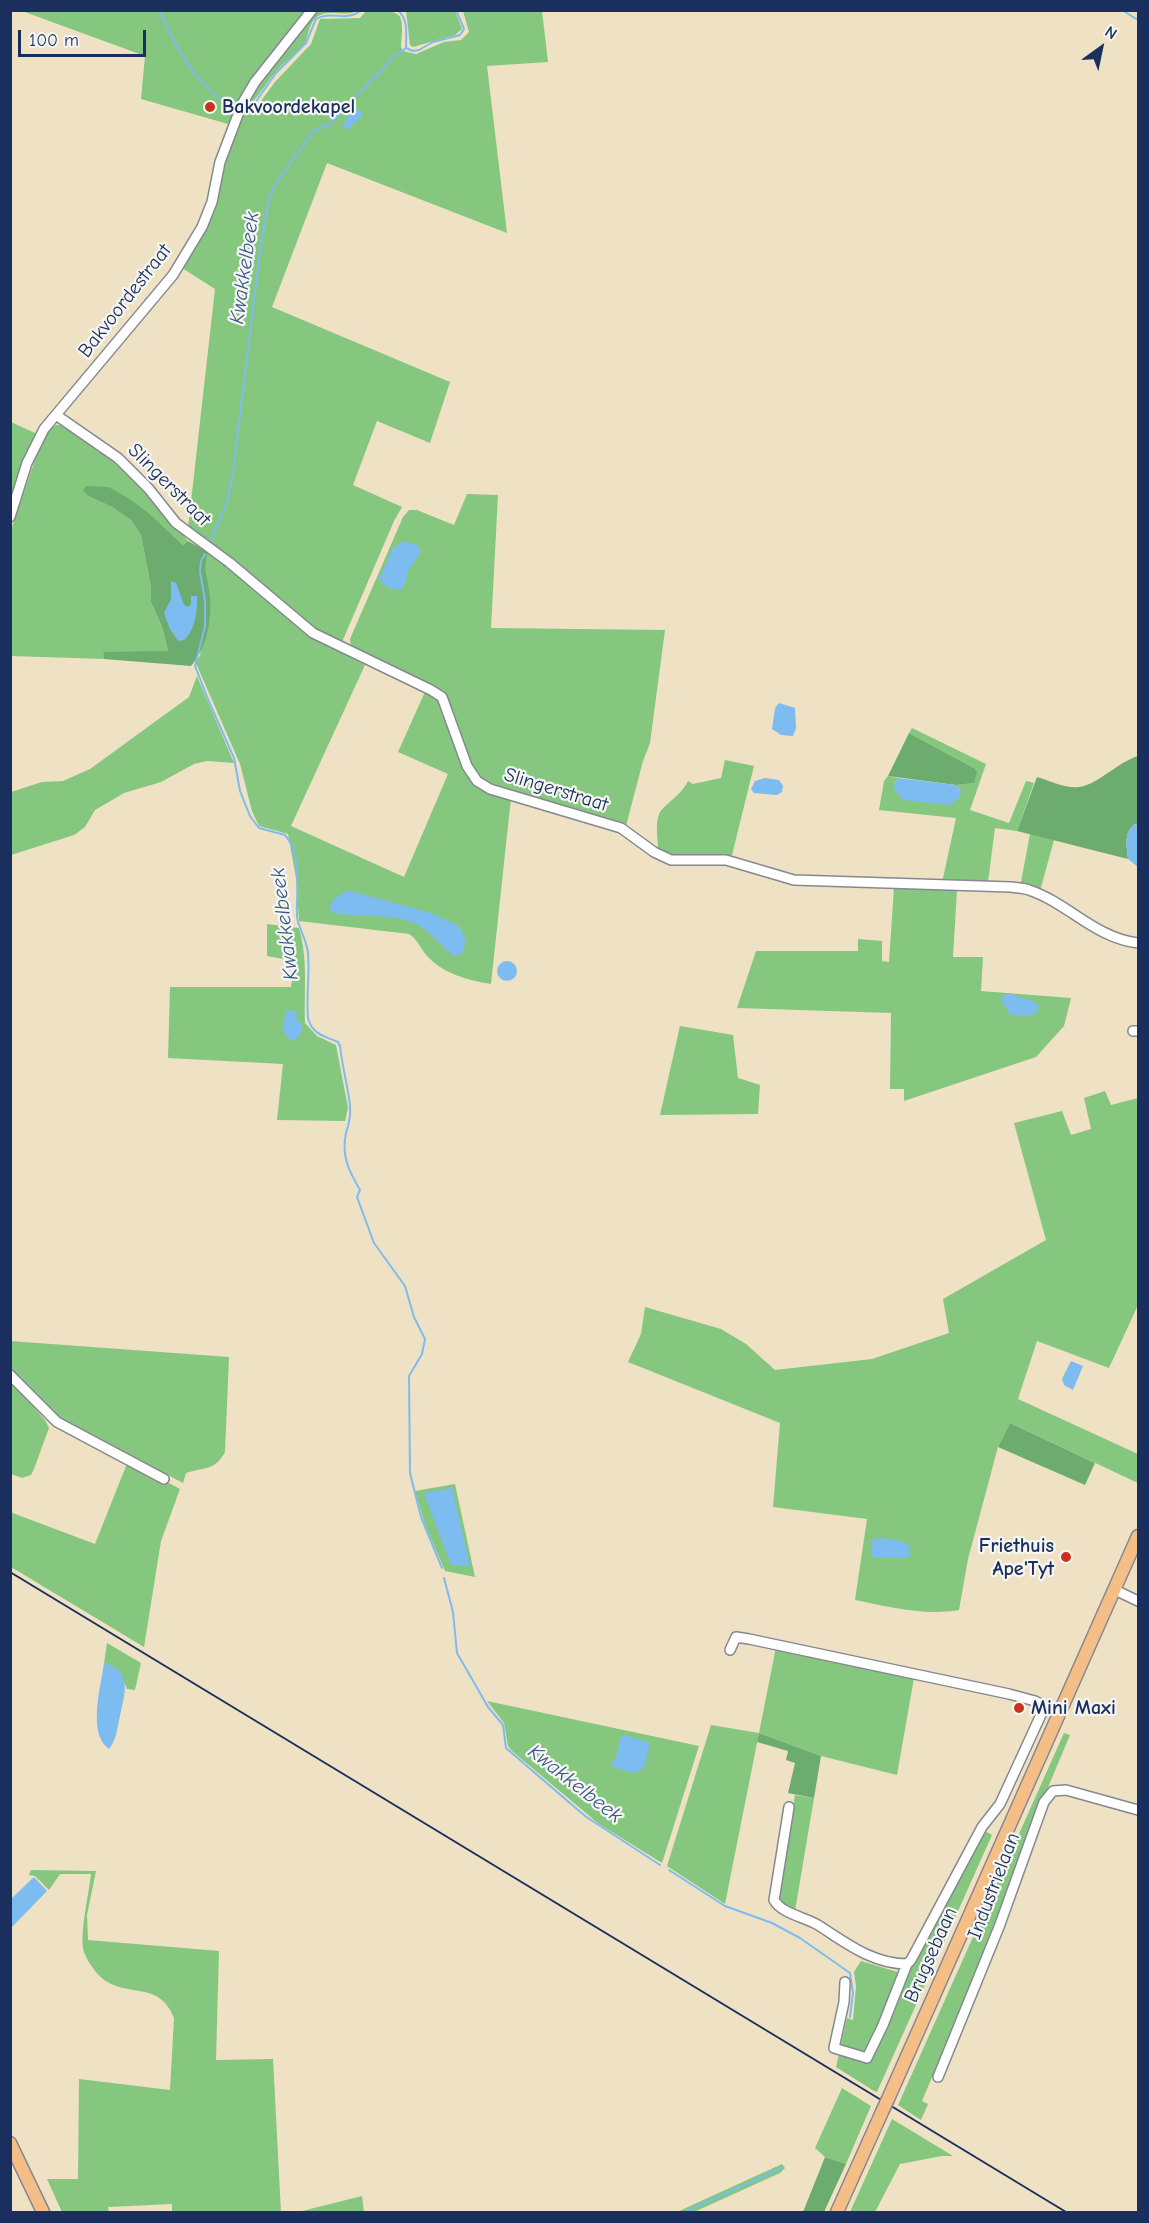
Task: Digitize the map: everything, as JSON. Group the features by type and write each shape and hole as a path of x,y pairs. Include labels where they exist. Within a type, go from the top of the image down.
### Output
{"main road":[{"name":"Brugsebaan","path":"837,2212 1138,1536"},
{"path":"10,2143 43,2212"}],"street":[{"name":"Bakvoordestraat","path":"10,517 27,463 44,429 173,275 202,227 212,202 220,162 243,103 255,82 312,10"},
{"name":"Slingerstraat","path":"56,416 117,458 149,489 176,524 230,563 313,633 442,697 467,766 477,781 490,789 621,828 654,852 671,860 726,860 794,880 1011,887 1029,890 1096,929 1138,943"},
{"path":"10,1375 57,1422 164,1479"},
{"path":"1115,1590 1138,1601"},
{"path":"730,1650 736,1637 749,1639 1009,1694 1035,1701 1059,1714"},
{"name":"Brugsebaan","path":"845,1982 844,2002 831,2047 867,2058 883,2025 907,1964 982,1827 1000,1804 1045,1706"},
{"name":"Industrielaan","path":"938,2077 999,1927 1044,1802 1053,1791 1066,1790 1138,1810"},
{"name":"Brugsebaan","path":"789,1807 775,1903 817,1925 855,1950 890,1962 907,1964"}],"green space":[{"path":"22,11 307,11 239,102 228,124 141,99 145,56"},
{"path":"315,11 357,11 347,14 326,13 317,17 312,23 303,46 277,70 251,104 243,109 259,82"},
{"path":"366,11 388,11 398,15 402,26 401,47 403,51 416,54 444,42 461,40 469,32 463,11 542,11 548,62 487,66 507,233 327,163 272,307 450,382 430,443 377,421 353,485 402,507 342,642 318,632 188,528 215,289 182,268 217,196 241,117 250,113 258,105 275,82 311,44 320,19 360,18"},
{"path":"406,11 455,11 462,29 455,35 413,47 410,45"},
{"path":"11,422 37,434 11,502"},
{"path":"56,425 68,425 135,479 188,541 183,545 150,514 109,487 88,496 112,507 131,520 141,535 151,587 151,602 162,627 168,652 103,652 104,659 11,656 11,530 36,457 48,431"},
{"path":"86,486 109,487 150,514 183,545 188,541 208,552 205,567 210,599 210,620 202,649 191,666 104,659 103,652 168,651 162,627 151,602 151,587 141,535 131,520 112,507 88,496 83,490"},
{"path":"467,494 498,495 491,628 665,630 650,743 626,826 487,784 470,763 444,691 351,647 350,639 403,517 409,510 417,510 454,525"},
{"path":"208,552 313,638 365,665 291,826 404,877 448,774 398,752 424,694 431,693 439,702 468,777 477,785 511,798 491,984 448,972 427,956 409,934 299,921 296,878 288,834 259,826 252,811 240,764 195,661 200,656 209,590 203,569"},
{"path":"197,676 234,763 207,761 194,764 161,782 124,793 95,810 85,827 74,835 11,855 11,792 42,782 63,781 90,769 189,697"},
{"path":"912,728 986,764 970,810 1009,823 1026,781 1034,783 1017,831 995,828 988,882 942,883 956,818 879,810 884,781 888,776 898,778 894,784 961,791 956,785 974,783 974,768 909,733"},
{"path":"909,733 974,768 977,772 974,783 956,785 888,776"},
{"path":"1138,756 1138,825 1135,824 1127,835 1128,859 1017,831 1037,777 1063,786 1079,787 1093,782"},
{"path":"725,760 754,766 732,855 685,856 666,853 658,849 657,822 661,810 688,781 693,784 721,778"},
{"path":"1030,834 1054,840 1040,891 1021,882"},
{"path":"894,887 957,890 953,957 983,957 981,991 1071,998 1064,1026 1036,1057 904,1101 904,1089 890,1089 891,1013 737,1008 756,951 858,951 858,939 882,941 882,961 889,962"},
{"path":"267,924 299,928 305,963 305,1023 317,1036 336,1045 348,1108 345,1121 277,1120 283,1064 168,1058 170,987 291,987 295,961 267,956"},
{"path":"680,1026 733,1035 738,1078 760,1085 758,1114 660,1115"},
{"path":"1105,1091 1111,1105 1138,1098 1138,1305 1109,1368 1037,1341 1018,1399 1138,1454 1138,1483 1010,1423 998,1447 968,1559 959,1610 920,1611 855,1600 867,1519 773,1507 780,1423 628,1362 641,1334 645,1307 721,1329 746,1344 775,1370 872,1359 949,1333 943,1299 1046,1240 1014,1123 1062,1111 1071,1135 1091,1129 1084,1098"},
{"path":"10,1341 229,1357 225,1452 213,1465 186,1473 183,1483 60,1418 11,1370"},
{"path":"10,1380 45,1420 49,1428 31,1475 22,1478 11,1474"},
{"path":"1010,1423 1095,1463 1085,1485 998,1447"},
{"path":"128,1461 180,1489 161,1541 144,1647 11,1567 10,1512 95,1544"},
{"path":"455,1484 475,1577 445,1571 424,1522 415,1491"},
{"path":"107,1643 141,1663 135,1690 127,1689 119,1673 104,1663"},
{"path":"776,1647 914,1678 897,1775 821,1756 759,1733"},
{"path":"487,1701 699,1746 662,1863 599,1824 512,1751 508,1746 504,1723"},
{"path":"711,1725 759,1733 725,1904 667,1866"},
{"path":"759,1733 821,1756 814,1798 788,1793 795,1763 786,1760 788,1751 757,1742"},
{"path":"1064,1733 1070,1735 922,2101 928,2104 921,2120 898,2105"},
{"path":"795,1795 814,1798 795,1911 785,1908 777,1899"},
{"path":"985,1831 992,1835 877,2092 874,2091 836,2067 847,2018 853,2020 856,1986 854,1972 861,1961 904,1974"},
{"path":"31,1870 96,1871 87,1915 88,1940 219,1951 216,2060 273,2059 281,2212 172,2212 172,2204 108,2207 109,2212 62,2212 47,2179 78,2179 79,2079 170,2090 174,2018 167,2005 158,1997 114,1985 103,1979 88,1961 84,1952 83,1936 91,1874 60,1874 49,1890 35,1876 29,1875"},
{"path":"842,2088 871,2106 846,2164 825,2157 815,2148"},
{"path":"892,2119 953,2156 900,2164 875,2212 850,2212"},
{"path":"825,2157 846,2164 824,2212 803,2212"},
{"path":"782,2164 785,2168 780,2173 694,2212 677,2212"},
{"path":"362,2196 364,2212 298,2212"}],"water":[{"path":"357,109 362,112 362,116 347,130 343,125"},
{"path":"404,541 417,545 420,548 420,554 409,569 403,589 392,589 379,579 393,548"},
{"path":"171,581 176,583 184,605 188,607 191,604 191,596 197,596 195,619 191,631 184,640 178,641 164,613 171,599"},
{"path":"779,703 795,708 796,728 793,736 781,735 772,729 775,708"},
{"path":"765,778 779,780 783,786 782,792 777,795 754,793 751,789 755,781"},
{"path":"898,778 956,785 961,791 960,797 950,805 903,800 895,791 894,784"},
{"path":"1135,824 1138,825 1138,867 1128,859 1127,835"},
{"path":"344,892 354,892 431,913 459,926 466,941 462,954 453,956 427,932 410,921 389,917 336,914 330,911 332,901"},
{"path":"507,961 514,964 517,971 514,978 507,981 500,978 497,971 500,964"},
{"path":"1008,993 1035,1002 1038,1005 1037,1012 1031,1015 1011,1015 1000,999"},
{"path":"296,1011 297,1020 302,1024 302,1031 295,1041 287,1036 284,1030 286,1012"},
{"path":"1071,1361 1083,1366 1073,1390 1064,1385 1062,1379"},
{"path":"452,1488 470,1566 451,1565 424,1493"},
{"path":"873,1538 895,1539 909,1545 909,1558 873,1558 871,1551"},
{"path":"104,1663 120,1672 125,1685 114,1741 109,1749 102,1742 97,1721 98,1696"},
{"path":"625,1735 650,1743 644,1768 634,1773 618,1769 611,1764 617,1756 620,1738"},
{"path":"34,1877 47,1891 11,1928 11,1899"}],"waterway":[{"path":"159,10 173,40 190,67 211,91 238,109"},
{"path":"244,111 252,107 276,73 306,43 316,19 327,16 350,16 361,10"},
{"path":"397,10 405,22 406,48"},
{"path":"406,48 413,51 419,50 433,42 460,35 464,29 456,10"},
{"path":"1122,10 1138,20"},
{"name":"Kwakkelbeek","path":"210,543 227,502 233,473 260,251 273,188 314,130 330,124 394,57 406,48"},
{"name":"Kwakkelbeek","path":"205,554 201,561 200,571 205,601 205,626 195,666 234,758 240,791 250,816 259,828 285,835 291,843 297,874 297,917 308,952 308,1018 312,1028 323,1036 338,1042 348,1091 350,1120 346,1133 345,1156 360,1190 357,1197 374,1243 405,1286 414,1317 425,1339 422,1354 409,1376 410,1473 421,1517 442,1568"},
{"name":"Kwakkelbeek","path":"444,1578 453,1612 457,1653 488,1707 503,1725 506,1748 585,1816 660,1865"},
{"name":"Kwakkelbeek","path":"669,1870 725,1906 772,1923 800,1938 850,1973 853,1993 850,2017"},
{"name":"Kwakkelbeek","path":"685,2212 781,2168"}],"railway":[{"path":"10,1572 1066,2212"}],"place":[{"name":"Bakvoordekapel","path":"210,107"},
{"name":"Friethuis Ape'Tyt","path":"1066,1557"},
{"name":"Mini Maxi","path":"1019,1708"}]}
